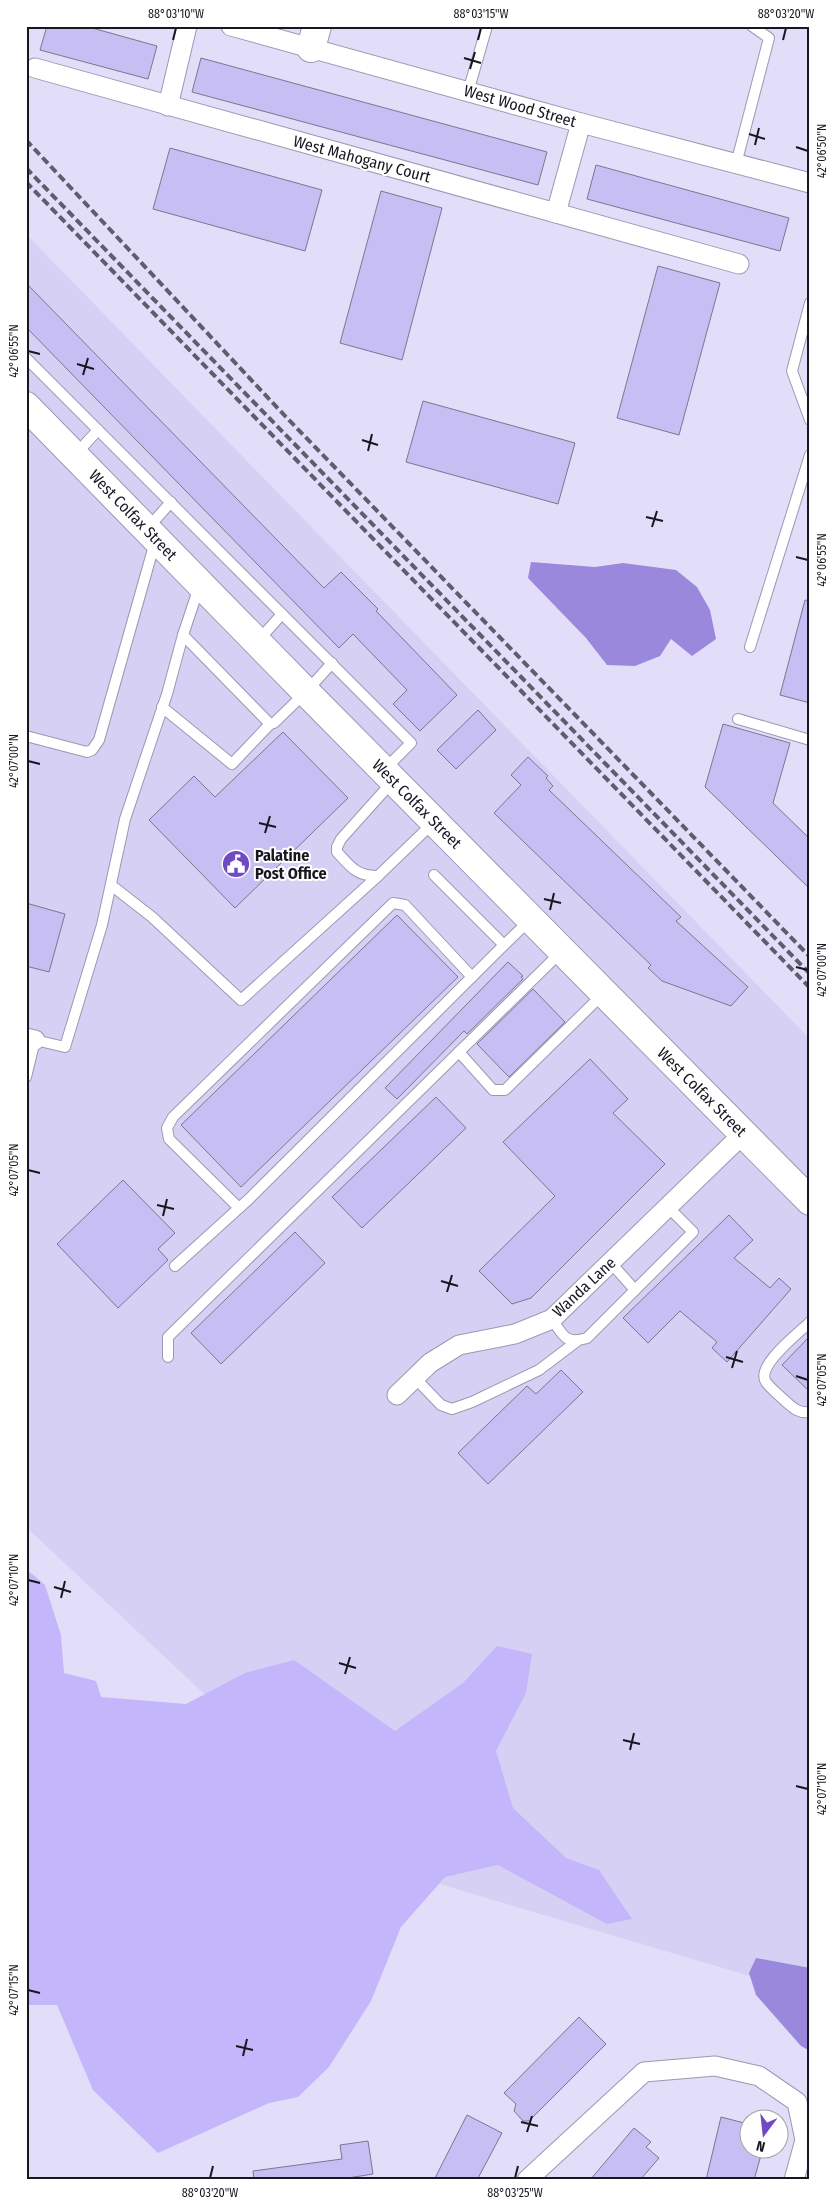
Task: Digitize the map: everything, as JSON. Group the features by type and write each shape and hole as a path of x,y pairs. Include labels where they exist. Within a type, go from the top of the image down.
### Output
{"street":[{"path":"168,106 187,26"},
{"name":"West Wood Street","path":"231,26 314,37 468,92 810,183"},
{"name":"West Mahogany Court","path":"35,68 739,264"},
{"path":"556,213 581,123"},
{"name":"West Colfax Street","path":"26,406 388,776 810,1201"},
{"name":"Wanda Lane","path":"397,1394 430,1363 459,1345 515,1334 552,1319 743,1134"},
{"path":"527,2180 644,2072 715,2066 759,2076 797,2102 805,2140 794,2180"}],"lane":[{"path":"468,92 487,26"},
{"path":"736,164 769,38 752,26"},
{"path":"810,303 792,371 810,420"},
{"path":"26,358 411,743 336,847 337,852 356,871 365,876 378,876"},
{"path":"74,455 98,430"},
{"path":"750,647 805,489 810,455"},
{"path":"26,736 87,752 92,750 99,740 151,534 170,502"},
{"path":"26,1077 31,1039 65,1047 102,925 125,819 200,584"},
{"path":"257,643 282,614"},
{"path":"183,635 270,724"},
{"path":"162,707 232,764 270,724 274,723 306,692 332,663"},
{"path":"738,719 810,740"},
{"path":"111,885 152,916 241,1000 435,822"},
{"path":"434,875 504,945"},
{"path":"239,1208 169,1139 167,1128 173,1117 393,903 405,905 472,977"},
{"path":"176,1266 239,1208 531,920"},
{"path":"168,1357 168,1337 562,951"},
{"path":"459,1052 493,1090 505,1090 604,994"},
{"path":"414,1378 441,1405 452,1409 472,1402 539,1370 576,1342 587,1338 693,1232 668,1207"},
{"path":"610,1262 636,1290"},
{"path":"552,1319 566,1339 576,1342"},
{"path":"810,1322 768,1362 764,1371 765,1381 792,1407 799,1412 810,1412"}],"shaded area":[{"path":"26,234 810,1039 810,1994 392,1870 26,1527 26,1073 35,1040 26,1038"},
{"path":"531,562 595,567 623,563 676,570 697,587 710,610 716,639 692,656 671,639 660,656 635,666 607,665 586,638 528,578"},
{"path":"26,1569 45,1585 61,1635 64,1673 96,1681 101,1697 186,1704 245,1673 294,1660 395,1731 463,1683 497,1646 532,1654 526,1693 496,1751 513,1808 566,1858 599,1870 632,1919 607,1924 498,1865 445,1877 401,1927 371,2001 329,2067 298,2097 269,2103 158,2153 93,2090 57,2005 26,2005"},
{"path":"756,1958 810,1968 810,2051 801,2046 756,1995 749,1973"}],"building":[{"path":"47,26 85,26 157,46 148,79 40,50"},
{"path":"201,58 547,152 538,185 192,92"},
{"path":"170,148 322,190 305,251 153,209"},
{"path":"596,165 789,218 780,251 587,199"},
{"path":"381,191 442,208 402,360 340,343"},
{"path":"658,266 720,283 679,435 617,418"},
{"path":"26,283 324,588 341,572 378,609 376,611 457,695 420,731 393,704 407,690 353,634 339,648 26,327"},
{"path":"423,401 575,443 558,504 406,462"},
{"path":"805,600 810,601 810,703 780,695"},
{"path":"478,710 496,730 456,769 437,750"},
{"path":"723,724 790,743 773,803 810,839 810,889 705,787"},
{"name":"Palatine Post Office","path":"283,732 348,798 235,908 149,820 194,776 215,797"},
{"path":"528,757 548,776 546,778 553,786 549,790 681,917 676,921 748,987 731,1006 662,981 648,968 651,965 494,813 521,785 511,775"},
{"path":"26,903 65,914 49,972 26,966"},
{"path":"397,915 458,977 241,1187 181,1125"},
{"path":"508,962 523,976 521,977 523,979 467,1034 464,1031 397,1099 385,1088"},
{"path":"533,989 565,1022 509,1077 477,1044"},
{"path":"590,1059 628,1099 613,1113 665,1164 531,1298 512,1304 479,1271 555,1196 503,1142"},
{"path":"436,1097 466,1128 362,1228 332,1197"},
{"path":"123,1180 175,1233 158,1249 168,1260 118,1308 57,1244"},
{"path":"729,1215 753,1240 734,1258 770,1288 779,1278 791,1289 727,1362 712,1348 717,1342 680,1311 648,1343 623,1318"},
{"path":"295,1232 325,1263 221,1364 191,1333"},
{"path":"810,1336 810,1392 782,1365"},
{"path":"561,1370 583,1392 488,1484 458,1453 527,1386 536,1394"},
{"path":"579,2017 606,2044 529,2121 523,2121 514,2111 516,2104 504,2093"},
{"path":"467,2115 502,2133 477,2180 434,2180"},
{"path":"721,2117 738,2121 738,2158 760,2158 754,2180 706,2180"},
{"path":"634,2128 651,2142 646,2147 659,2158 640,2180 590,2180"},
{"path":"368,2141 373,2174 348,2178 348,2180 254,2180 253,2171 342,2159 340,2145"}],"railway":[{"path":"26,140 286,417 810,957"},
{"path":"26,168 810,974"},
{"path":"26,182 810,988"}],"place":[{"name":"Palatine Post Office","path":"236,864"}]}
